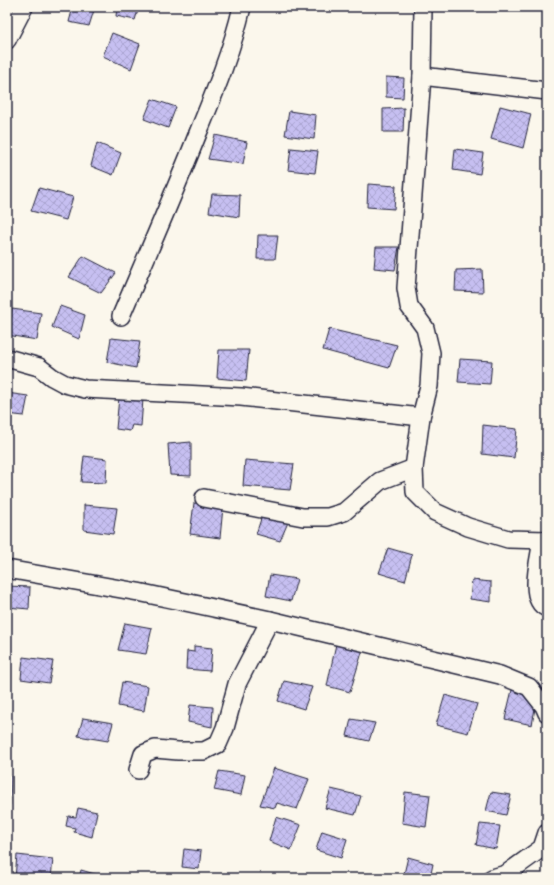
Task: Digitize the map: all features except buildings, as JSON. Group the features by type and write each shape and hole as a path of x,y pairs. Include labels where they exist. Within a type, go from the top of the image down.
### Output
{"street":[{"path":"7,40 24,7"},
{"path":"121,316 216,90 238,24 242,7"},
{"path":"422,7 422,76 406,288 410,306 425,328 431,353 429,386 421,418 414,468 415,492 435,512 468,527 508,539 545,540 535,585 538,599 544,607 547,608"},
{"path":"422,76 547,91"},
{"path":"7,358 39,367 52,377 65,384 85,389 241,397 421,418"},
{"path":"204,498 303,516 328,517 344,512 380,481 414,468"},
{"path":"7,569 138,592 270,620 500,674 529,687 547,712"},
{"path":"138,770 143,754 155,749 204,751 218,744 225,728 237,684 270,620"},
{"path":"492,878 506,874 542,848 547,833"}]}
